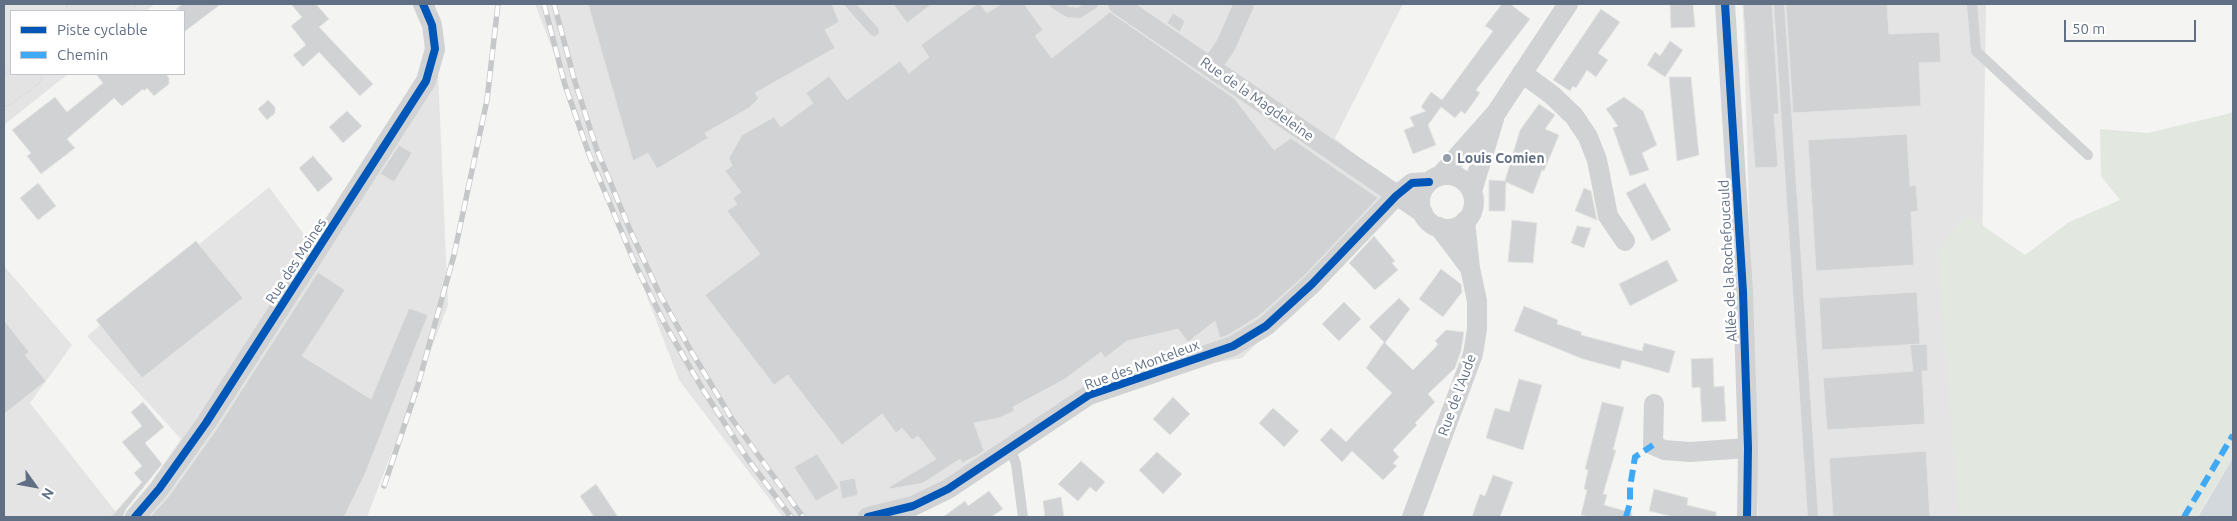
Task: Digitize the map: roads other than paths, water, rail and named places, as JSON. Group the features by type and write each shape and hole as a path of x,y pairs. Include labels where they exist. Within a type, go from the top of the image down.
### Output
{"main road":[{"path":"4,92 27,75"}],"street":[{"name":"Rue des Moines","path":"136,517 159,489 206,423 426,81 435,50 432,25 423,4"},
{"name":"Rue de la Magdeleine","path":"1118,4 1423,213"},
{"path":"1211,67 1226,45 1244,4"},
{"path":"1435,178 1453,175 1465,181 1472,191 1474,202 1472,213 1465,222 1448,228 1432,224 1423,213 1420,202 1423,191 1435,178 1496,113 1568,4"},
{"name":"Allée de la Rochefoucauld","path":"1725,4 1744,292 1748,448 1747,517"},
{"path":"1522,73 1552,95 1566,109 1588,137 1597,160 1608,216 1625,240"},
{"path":"1472,191 1496,113"},
{"name":"Rue des Monteleux","path":"868,517 913,506 948,489 1089,395 1233,346 1266,326 1312,284 1396,196 1412,183 1435,178"},
{"name":"Rue de l'Aude","path":"1412,517 1473,354 1477,329 1477,301 1470,268 1465,222"},
{"path":"1438,227 1470,268"},
{"path":"1654,404 1653,445 1664,450 1690,452 1748,448"}],"lane":[{"path":"850,4 874,31"},
{"path":"1055,4 1068,12 1079,13 1093,4"},
{"path":"1779,4 1813,517"},
{"path":"1972,4 1976,52 2088,155"},
{"path":"1010,447 1016,464 1022,517"}],"railway":[{"path":"384,486 418,385 454,255 487,100 498,4"},
{"path":"544,4 565,85 589,154 636,266 667,328 702,388 747,458 791,517"},
{"path":"554,4 575,82 597,150 630,230 659,293 732,419 803,517"}],"place":[{"name":"Louis Comien","path":"1447,158"}]}
